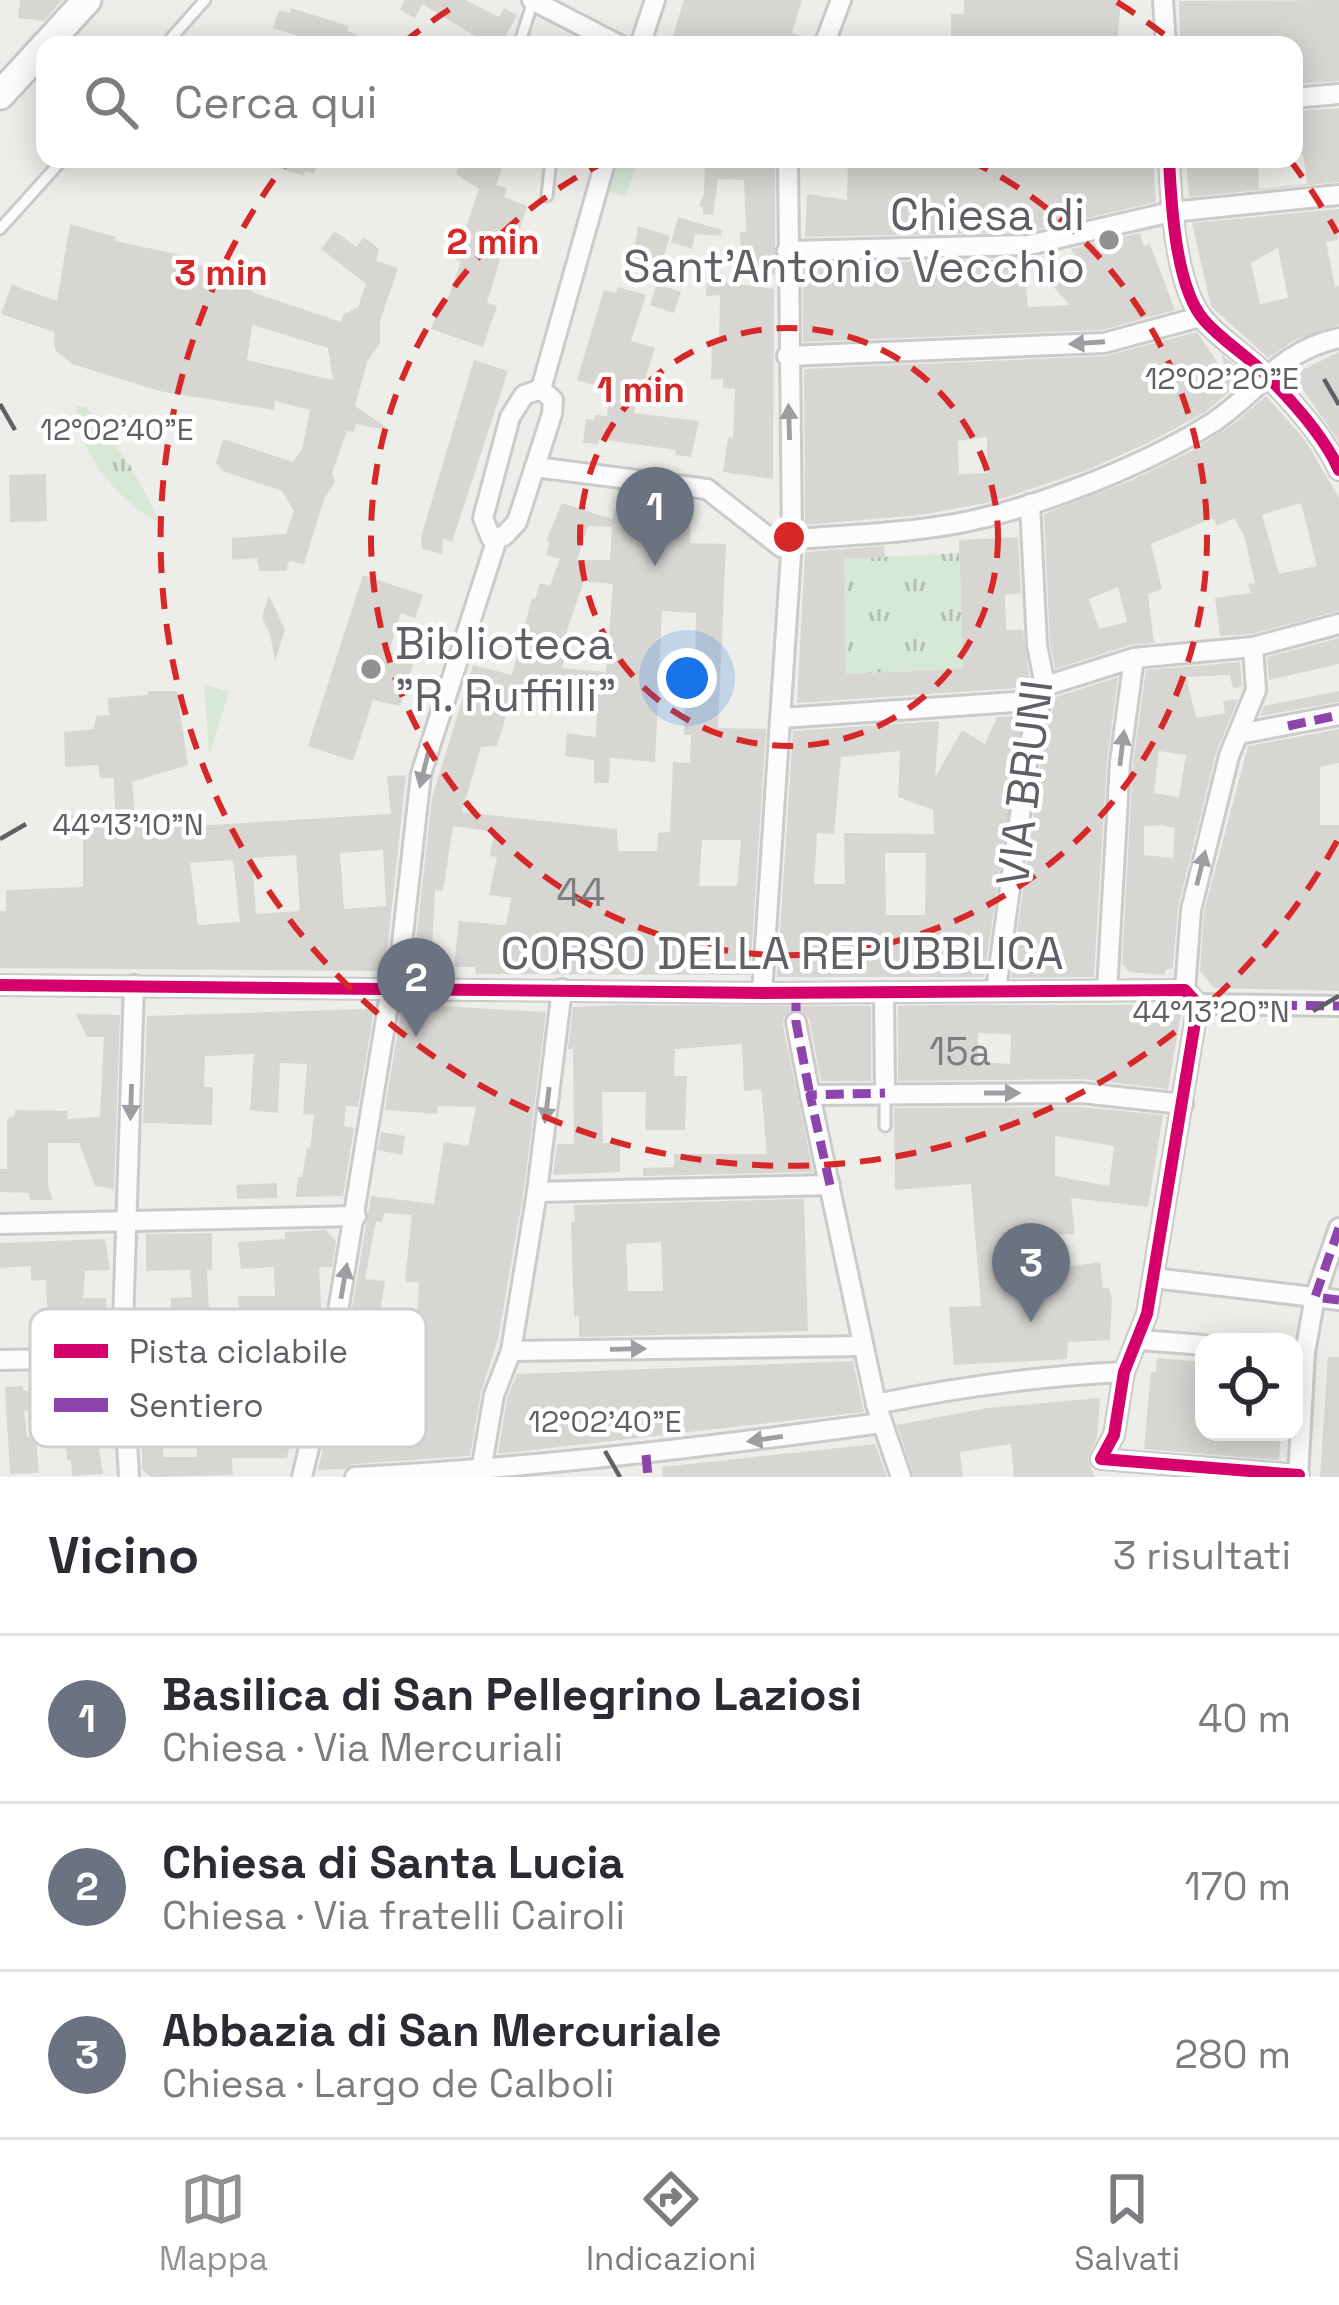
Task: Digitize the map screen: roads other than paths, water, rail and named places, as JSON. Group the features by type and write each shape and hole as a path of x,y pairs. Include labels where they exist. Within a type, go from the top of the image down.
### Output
{"main road":[{"path":"53,36 87,0"},
{"path":"0,94 36,55"}],"street":[{"path":"533,0 602,36"},
{"path":"643,36 655,0"},
{"path":"827,36 841,0"},
{"path":"1162,0 1165,36"},
{"path":"1303,97 1339,94"},
{"path":"541,389 603,168"},
{"path":"762,993 792,539 788,168"},
{"path":"1169,168 1181,266 1200,317 1266,374 1331,452 1339,470"},
{"path":"787,250 1029,245 1171,212 1339,195"},
{"path":"787,356 1104,343 1200,317"},
{"path":"535,467 706,489 781,547 792,539 895,532 966,521 1030,504 1145,458 1215,422 1266,374 1298,353 1339,338"},
{"path":"339,1309 394,988 421,774 497,539 517,522 552,414 553,400 541,389"},
{"path":"497,539 487,534 483,518 496,461 516,405 524,395 541,389"},
{"name":"VIA BRUNI","path":"996,990 1030,742 1043,693 1030,504"},
{"path":"782,718 1043,693 1134,658 1253,647 1339,624"},
{"path":"1101,1468 1114,1435 1124,1372 1140,1340 1154,1278 1183,1104 1192,997 1191,910 1229,756 1256,690 1253,647"},
{"path":"1106,991 1120,762 1134,658"},
{"path":"1239,734 1339,715"},
{"path":"124,1309 134,985"},
{"name":"CORSO DELLA REPUBBLICA","path":"0,986 762,993 796,1006 884,992 1106,991 1339,1006"},
{"path":"481,1471 494,1395 511,1351 562,989"},
{"path":"884,992 885,1093"},
{"path":"796,1006 810,1094 878,1414 901,1477"},
{"path":"810,1094 1082,1094 1183,1104"},
{"path":"536,1192 830,1185"},
{"path":"0,1224 356,1216"},
{"path":"1303,1342 1339,1228"},
{"path":"1154,1278 1339,1300"},
{"path":"1140,1340 1195,1344"},
{"path":"511,1351 863,1346"},
{"path":"0,1360 30,1359"},
{"path":"355,1477 481,1471 646,1454 878,1414 939,1391 1124,1372"},
{"path":"1101,1468 1138,1462 1189,1472 1298,1476 1299,1441"},
{"path":"127,1447 129,1477"},
{"path":"302,1477 309,1447"},
{"path":"646,1454 648,1477"}],"lane":[{"path":"173,36 206,0"},
{"path":"522,36 533,0"},
{"path":"0,229 55,168"},
{"path":"548,196 550,168"},
{"path":"885,1093 885,1126"}],"place":[{"name":"Chiesa di Sant'Antonio Vecchio","path":"1109,240"},
{"name":"Basilica di San Pellegrino Laziosi","path":"655,566"},
{"name":"Biblioteca \"R. Ruffilli\"","path":"371,669"},
{"name":"Chiesa di Santa Lucia","path":"416,1037"},
{"name":"Abbazia di San Mercuriale","path":"1031,1322"}]}
